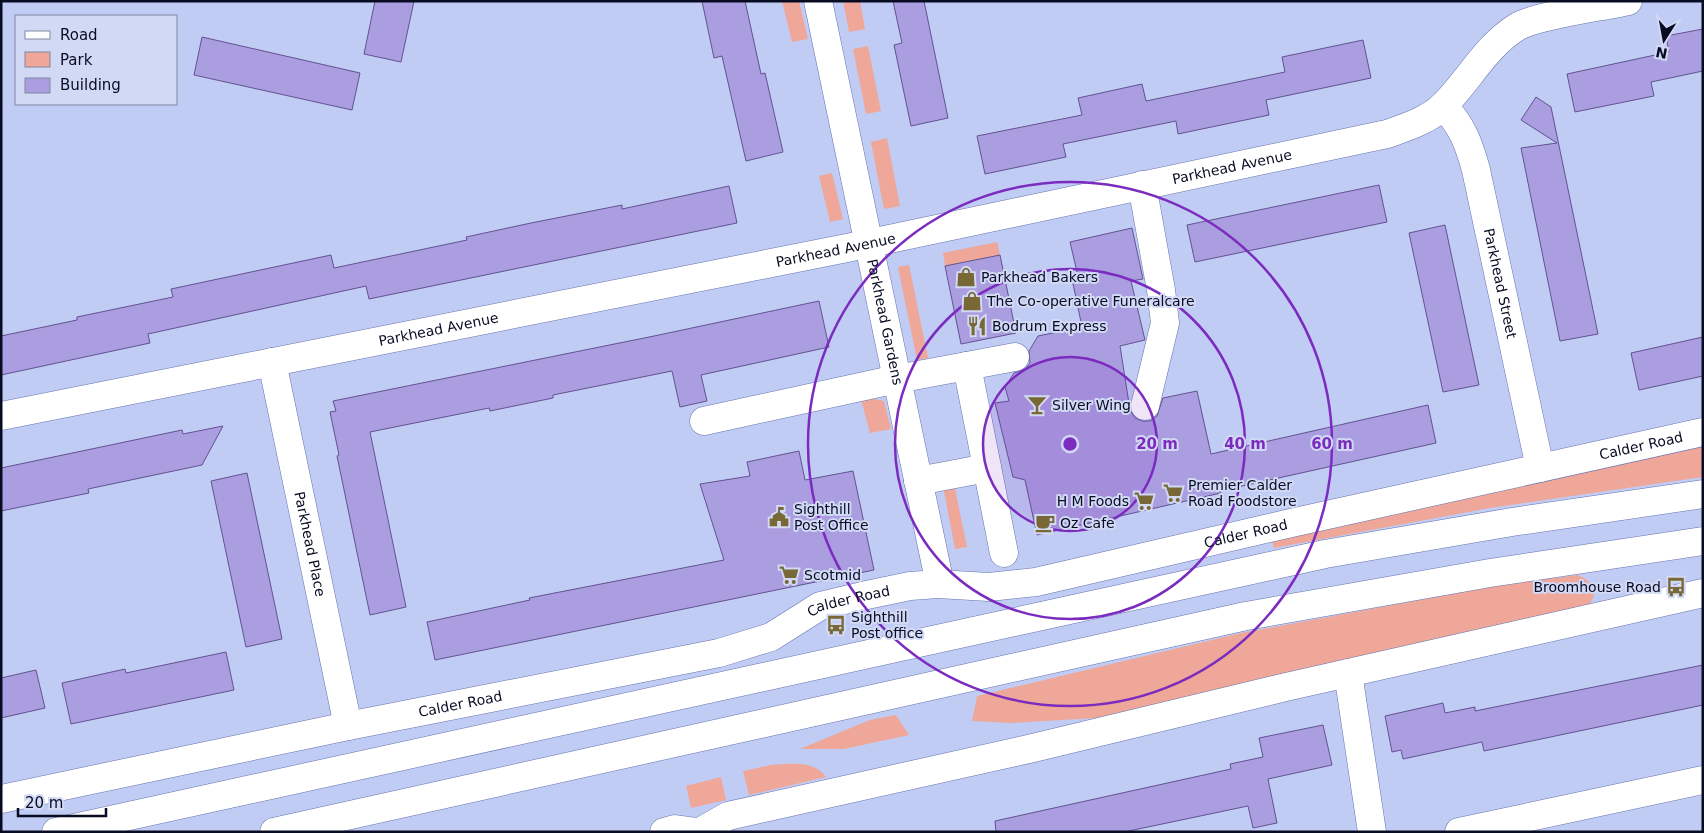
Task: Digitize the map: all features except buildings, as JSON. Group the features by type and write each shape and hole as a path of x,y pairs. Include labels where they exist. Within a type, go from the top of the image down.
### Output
{"street":[{"name":"Parkhead Gardens","path":"818,1 937,570 938,584"},
{"name":"Parkhead Avenue","path":"1,416 868,243 1387,134 1416,124 1443,106 1485,53 1502,37 1519,26 1628,1"},
{"name":"Parkhead Street","path":"1443,106 1455,118 1468,140 1474,162 1540,468"},
{"path":"1142,185 1165,323 1145,406"},
{"path":"704,421 897,379 1015,357"},
{"name":"Parkhead Place","path":"272,362 348,726"},
{"path":"967,366 1004,554"},
{"name":"Calder Road","path":"1,799 348,726 719,653 771,637 820,606 910,586 938,584 989,587 1036,582 1703,432"},
{"path":"918,481 987,468"},
{"path":"56,832 1325,554 1512,522 1703,494"},
{"path":"274,832 1246,616 1490,573 1703,541"},
{"path":"664,832 675,829 698,832 728,816 1033,748 1348,673 1703,593"},
{"path":"1348,673 1372,832"},
{"path":"1459,832 1703,780"}],"green space":[{"path":"782,1 799,1 808,39 792,42"},
{"path":"843,1 860,1 865,29 849,32"},
{"path":"868,46 881,111 866,114 853,49"},
{"path":"887,138 900,206 884,209 871,142"},
{"path":"832,173 843,219 830,222 819,176"},
{"path":"997,242 1000,255 945,266 943,253"},
{"path":"909,265 928,358 917,360 898,267"},
{"path":"860,396 884,401 891,429 870,433"},
{"path":"1703,442 1703,477 1490,508 1274,548 1271,539"},
{"path":"954,484 967,547 955,549 943,486"},
{"path":"1578,575 1591,584 1594,591 1592,601 1588,606 1096,718 1011,723 972,721 977,696 1241,633 1500,585"},
{"path":"896,715 909,735 844,749 800,749 870,720"},
{"path":"771,765 808,765 826,777 749,795 743,771"},
{"path":"721,777 726,800 691,808 686,786"}],"place":[{"name":"Parkhead Bakers","path":"966,277"},
{"name":"The Co-operative Funeralcare","path":"972,301"},
{"name":"Bodrum Express","path":"977,326"},
{"name":"Silver Wing","path":"1037,405"},
{"name":"Premier Calder Road Foodstore","path":"1173,493"},
{"name":"H M Foods","path":"1144,501"},
{"name":"Sighthill Post Office","path":"779,517"},
{"name":"Oz Cafe","path":"1045,523"},
{"name":"Scotmid","path":"789,575"},
{"name":"Broomhouse Road","path":"1676,587"},
{"name":"Sighthill Post office","path":"836,625"}]}
